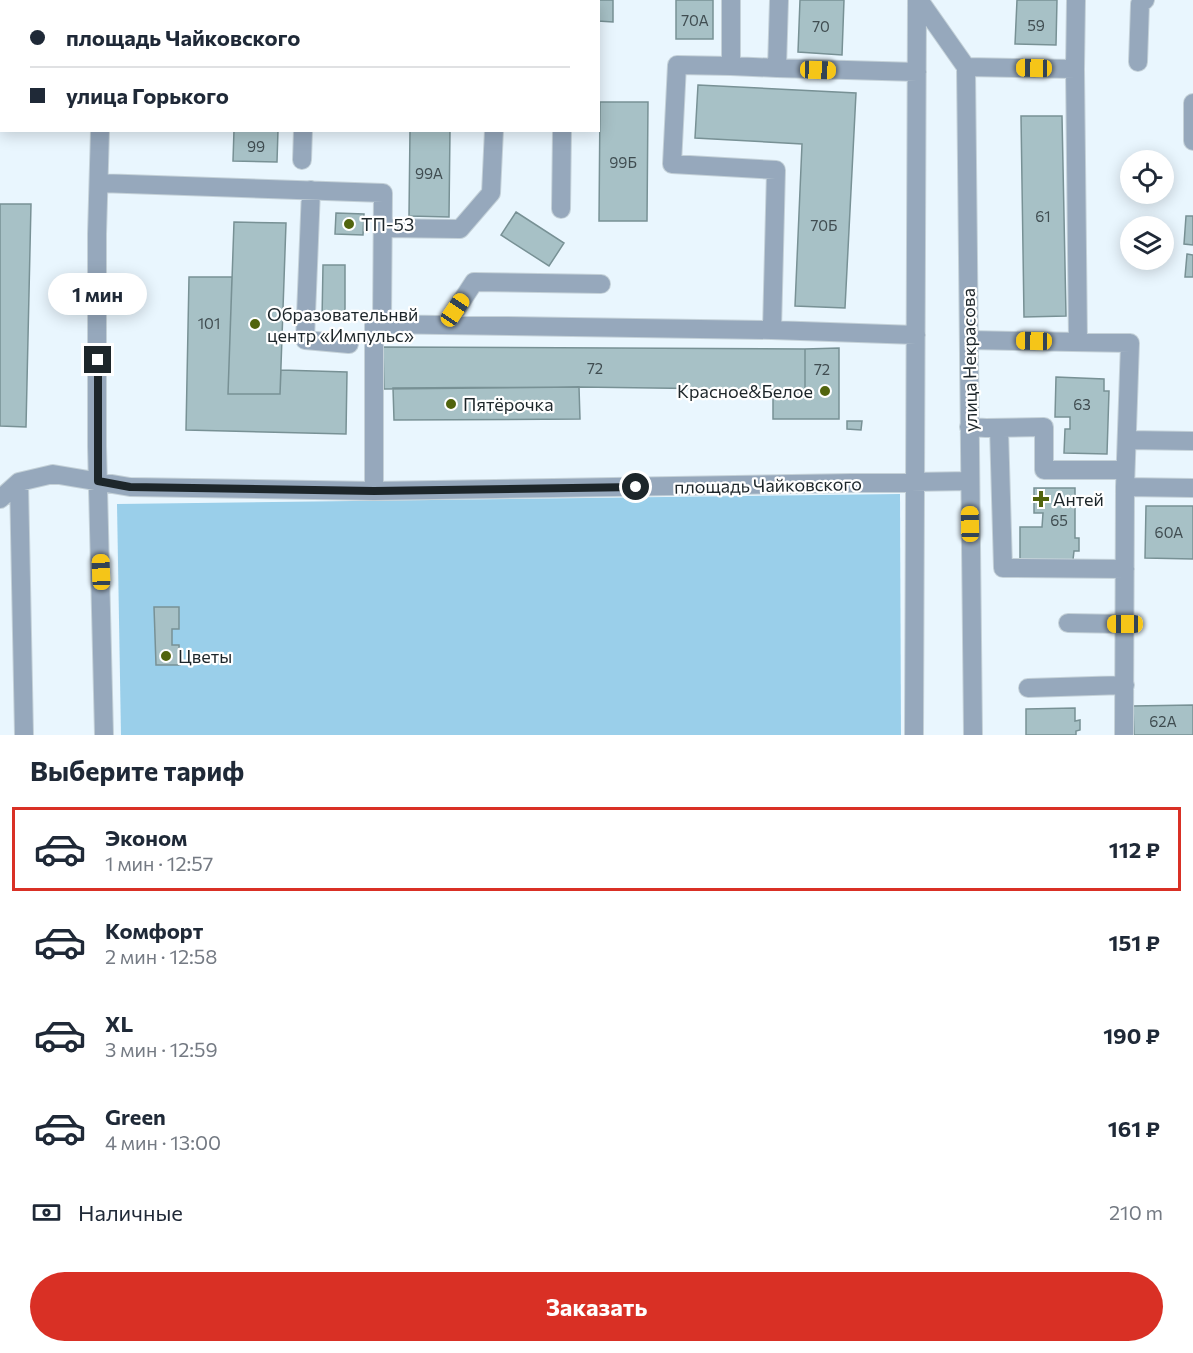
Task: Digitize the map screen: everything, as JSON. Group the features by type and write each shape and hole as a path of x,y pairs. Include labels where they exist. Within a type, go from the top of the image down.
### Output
{"street":[{"path":"730,66 731,0"},
{"path":"777,68 779,0"},
{"path":"918,0 966,67 1075,69"},
{"path":"914,735 918,0"},
{"path":"1076,0 1078,342"},
{"path":"1138,62 1140,4 1145,0"},
{"path":"772,330 776,170 672,164 676,65 917,72"},
{"name":"улица Некрасова","path":"966,67 973,735"},
{"path":"1193,103 1193,141"},
{"path":"100,132 97,234 98,481 104,735"},
{"path":"302,160 303,132"},
{"path":"383,228 460,229 491,193 494,132"},
{"path":"561,208 562,132"},
{"path":"99,183 383,193 382,323"},
{"path":"311,190 305,340 349,344"},
{"path":"446,324 474,282 601,284"},
{"path":"374,491 374,324 772,330 916,335"},
{"path":"969,340 1130,343 1125,479 1124,735"},
{"path":"969,427 1044,427 1044,470 1193,488"},
{"path":"999,428 1003,568 1125,569"},
{"path":"1127,440 1193,441"},
{"name":"площадь Чайковского","path":"19,482 53,474 130,487 374,491 970,482"},
{"path":"0,499 19,482"},
{"path":"19,482 24,735"},
{"path":"1068,623 1125,624"},
{"path":"1028,688 1125,684"}],"shaded area":[{"path":"900,494 901,735 121,735 117,504"}],"building":[{"path":"600,0 613,0 613,22 600,21"},
{"path":"676,0 713,0 713,39 676,39"},
{"path":"800,0 844,0 842,55 798,52"},
{"path":"1017,0 1057,0 1056,45 1015,44"},
{"path":"698,85 856,93 845,308 795,306 802,144 695,138"},
{"path":"600,102 648,102 647,221 599,221"},
{"path":"1021,116 1062,116 1066,316 1024,317"},
{"path":"234,132 278,132 277,162 233,161"},
{"path":"410,132 450,132 449,217 409,216"},
{"path":"0,204 31,204 26,427 0,426"},
{"path":"516,212 564,243 549,266 501,235"},
{"name":"ТП-53","path":"336,213 364,214 363,235 335,234"},
{"path":"1186,216 1193,216 1193,245 1184,244"},
{"path":"234,222 286,223 280,394 228,394"},
{"path":"1187,254 1193,255 1193,277 1185,277"},
{"path":"323,265 345,265 345,321 322,320"},
{"path":"189,277 232,277 228,394 280,394 281,370 347,372 346,434 186,430"},
{"path":"383,347 805,349 805,390 579,387 384,389"},
{"path":"839,348 839,419 773,419 773,390 805,390 805,349"},
{"path":"1056,377 1104,379 1104,391 1109,391 1107,454 1064,453 1065,429 1070,429 1070,417 1055,417"},
{"path":"579,387 580,419 394,420 393,388"},
{"path":"847,421 862,421 861,430 847,429"},
{"path":"1034,488 1075,488 1075,538 1079,538 1079,551 1074,551 1073,560 1020,560 1020,527 1042,527 1043,513 1034,513"},
{"path":"1146,506 1193,506 1193,559 1145,558"},
{"path":"154,607 179,607 179,629 172,629 172,645 179,645 180,665 156,665"},
{"path":"1193,705 1193,735 1134,735 1133,706"},
{"path":"1075,708 1075,721 1080,720 1080,730 1076,731 1076,735 1026,735 1026,709"}],"place":[{"name":"ТП-53","path":"349,224"},
{"name":"Образовательнвй центр «Импульс»","path":"255,324"},
{"name":"Красное&Белое","path":"825,391"},
{"name":"Пятёрочка","path":"451,404"},
{"name":"Антей","path":"1041,499"},
{"name":"Цветы","path":"166,656"}],"route":[{"path":"98,360 98,481 130,487 374,491 636,487"}]}
